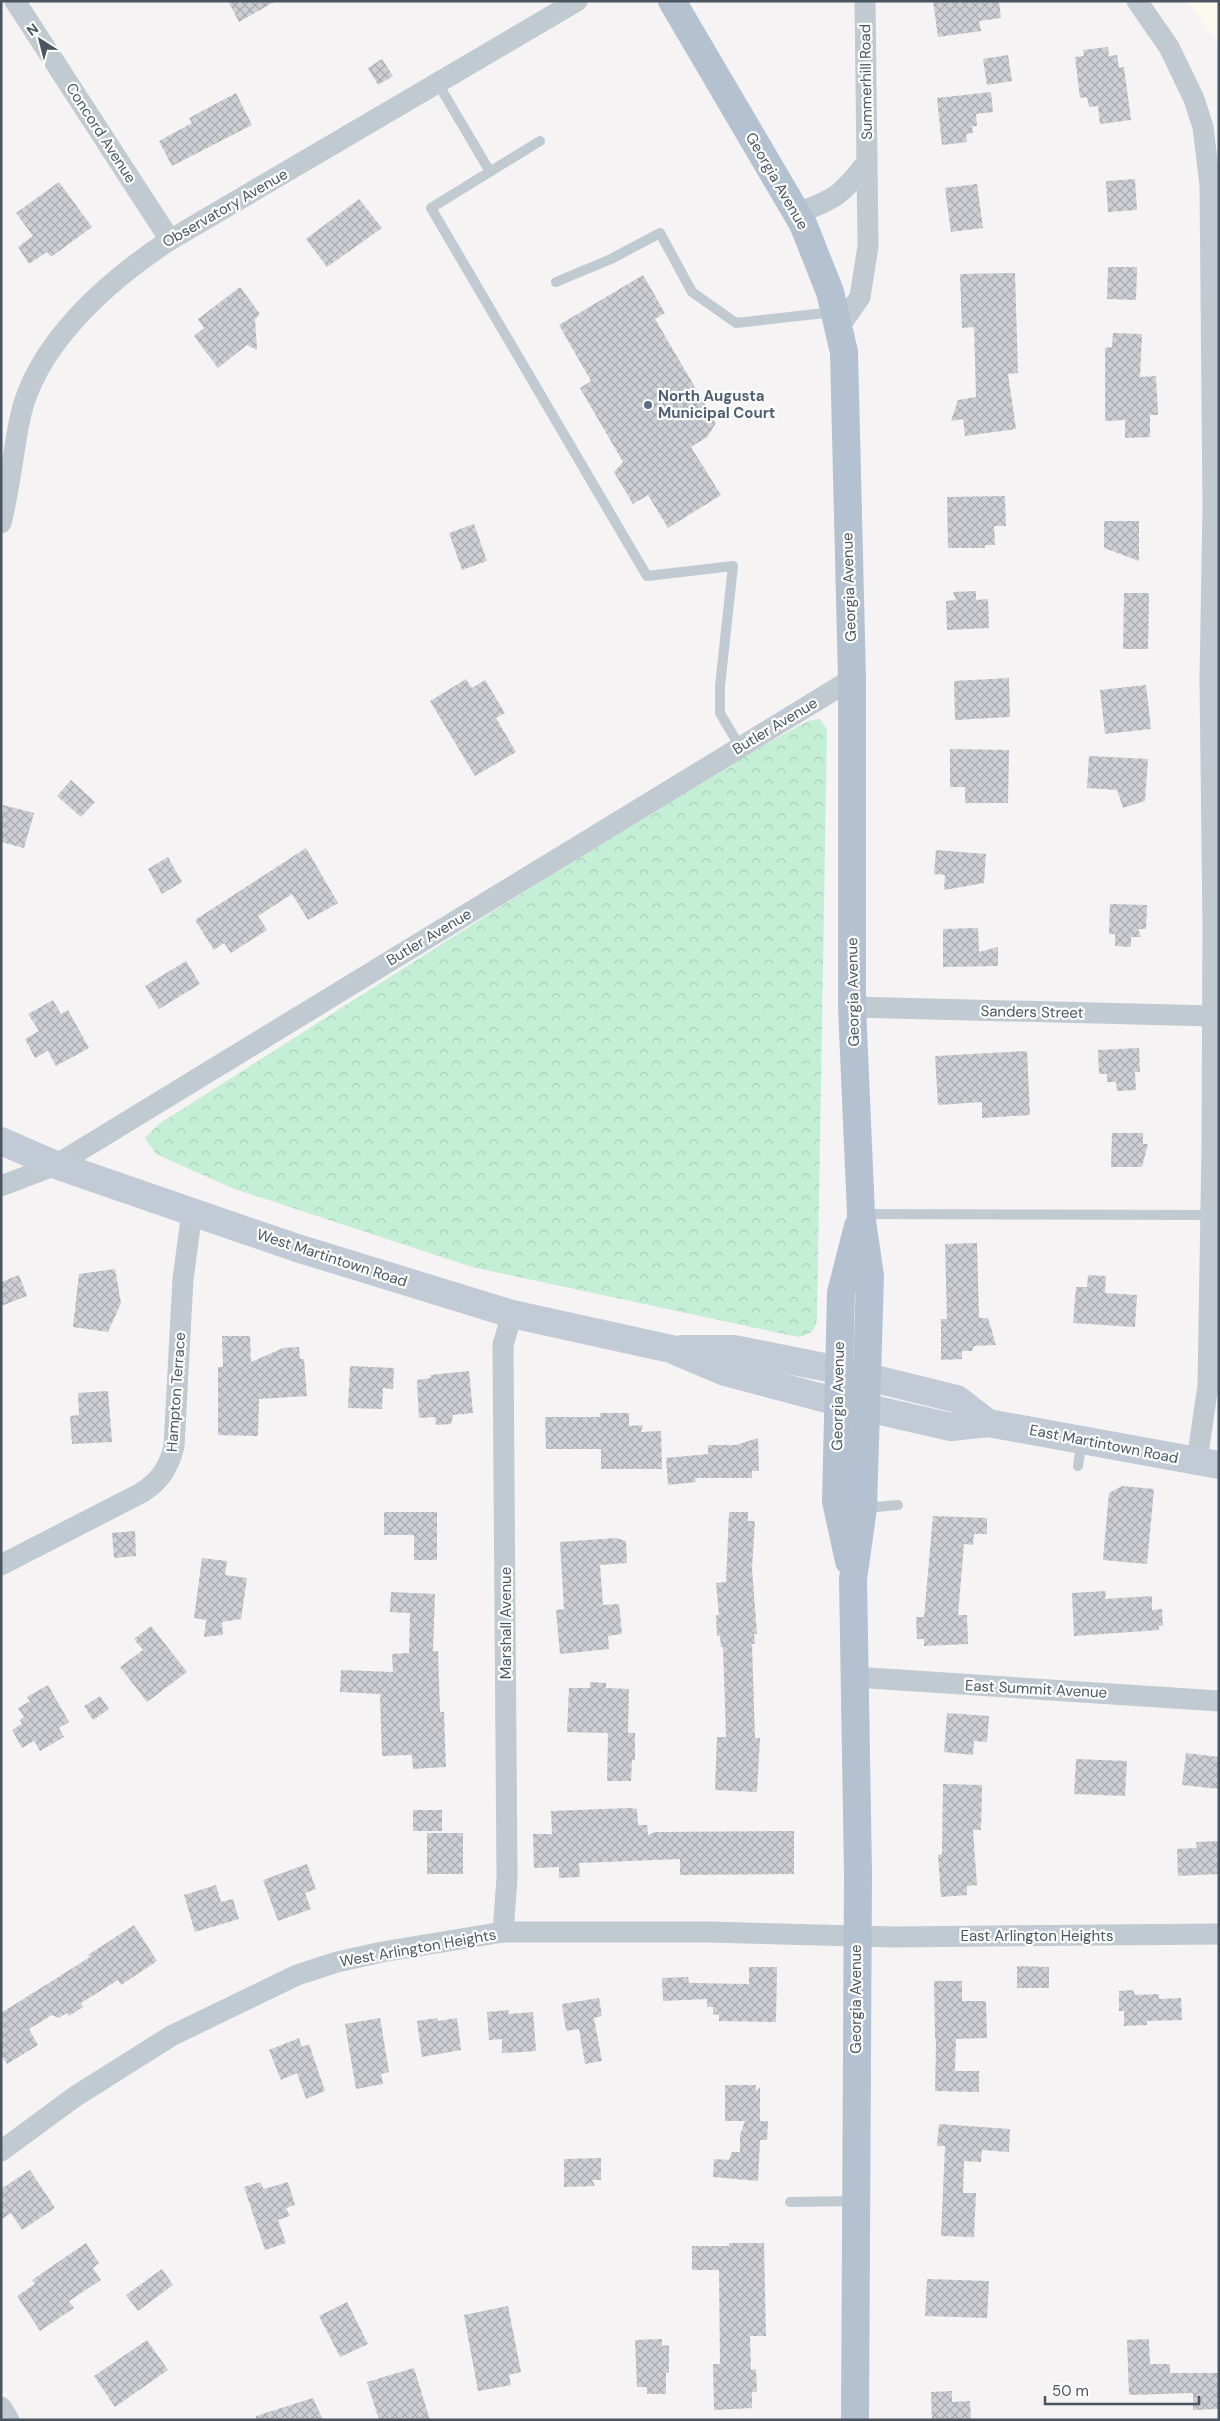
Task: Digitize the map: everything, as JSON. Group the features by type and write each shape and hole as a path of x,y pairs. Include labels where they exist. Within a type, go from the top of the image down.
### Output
{"main road":[{"name":"Georgia Avenue","path":"672,1 797,213 818,257 837,319 844,352 852,679 852,1007 861,1214 870,1276 863,1508 853,1579 858,1873 856,1934 855,2420"},
{"name":"West Martintown Road","path":"1,1141 56,1165 296,1248 512,1314 671,1349 725,1372 838,1402"},
{"name":"Georgia Avenue","path":"853,1579 836,1501 838,1402 841,1293 861,1214"},
{"name":"West Martintown Road","path":"671,1349 734,1349 867,1377"},
{"name":"East Martintown Road","path":"867,1377 957,1399 988,1423"},
{"name":"East Martintown Road","path":"838,1402 951,1427 988,1423 1208,1463"}],"street":[{"name":"Concord Avenue","path":"15,1 170,240"},
{"name":"Observatory Avenue","path":"1,523 20,416 45,361 86,306 104,289 136,262 170,240 578,1"},
{"name":"Summerhill Road","path":"837,319 860,297 868,246 865,1"},
{"path":"1137,1 1169,47 1194,99 1206,146 1210,185 1213,488 1210,680 1213,1016 1208,1463"},
{"name":"Summerhill Road","path":"797,213 833,198 846,190 867,162"},
{"name":"Butler Avenue","path":"1,1186 56,1165 852,679"},
{"name":"Sanders Street","path":"852,1007 1213,1016"},
{"name":"Hampton Terrace","path":"1,1565 141,1494 159,1480 166,1470 174,1446 183,1279 192,1212"},
{"name":"Marshall Avenue","path":"503,1932 508,1878 503,1345 512,1314"},
{"name":"East Summit Avenue","path":"854,1678 1219,1701"},
{"name":"West Arlington Heights","path":"1,2151 76,2096 171,2036 297,1975 336,1962 382,1952 503,1932 856,1934"},
{"name":"East Arlington Heights","path":"856,1934 894,1937 1219,1934"},
{"path":"1,2408 10,2420"}],"lane":[{"path":"437,82 489,170"},
{"path":"540,141 489,170 431,208 648,576 733,566 720,686 720,713 740,747"},
{"path":"556,282 611,259 660,233 692,292 736,323 837,319"},
{"path":"861,1214 1211,1215"},
{"path":"1078,1466 1082,1439"},
{"path":"863,1508 898,1505"},
{"path":"790,2202 855,2201"}],"shaded area":[{"path":"1187,1 1219,1 1219,44"}],"green space":[{"path":"820,719 827,730 817,1317 814,1329 806,1335 798,1337 472,1267 232,1188 156,1154 145,1138 159,1124 690,786 808,721"}],"building":[{"path":"228,1 276,1 239,22"},
{"path":"933,1 999,1 1001,18 979,21 981,31 938,37"},
{"path":"1108,47 1109,56 1117,55 1119,68 1124,67 1131,120 1100,124 1098,106 1089,107 1087,97 1080,98 1075,57 1084,56 1083,50"},
{"path":"1008,55 1012,81 987,85 983,59"},
{"path":"382,59 393,76 378,85 368,68"},
{"path":"991,92 993,112 976,114 977,126 972,126 973,133 966,134 967,142 942,145 937,98"},
{"path":"236,93 252,125 172,166 159,141 192,123 189,118"},
{"path":"1135,179 1137,210 1108,212 1106,181"},
{"path":"59,182 92,227 51,257 47,252 29,264 18,247 33,236 16,213"},
{"path":"977,184 983,228 951,232 945,188"},
{"path":"359,199 382,228 327,267 306,239"},
{"path":"1108,267 1137,267 1136,300 1107,299"},
{"path":"1015,273 1018,373 1008,374 1016,429 965,436 963,419 951,421 958,400 976,397 974,327 962,328 960,274"},
{"name":"North Augusta Municipal Court","path":"643,275 665,313 655,319 716,423 707,437 691,447 721,495 668,528 648,495 633,504 614,472 623,462 580,388 591,381 559,325"},
{"path":"240,287 260,314 255,319 257,350 247,345 218,368 194,336 204,328 198,319"},
{"path":"1113,333 1142,334 1140,377 1156,376 1158,415 1150,415 1150,437 1125,438 1125,420 1105,421 1105,348 1112,347"},
{"path":"1005,496 1006,526 994,526 995,545 985,545 985,548 948,548 947,497"},
{"path":"1104,521 1139,521 1139,561 1104,548"},
{"path":"474,524 487,561 462,570 449,533"},
{"path":"976,591 976,600 988,599 989,628 947,630 946,601 956,600 953,592"},
{"path":"1124,593 1149,593 1148,649 1123,649"},
{"path":"1009,678 1010,717 955,720 954,681"},
{"path":"466,679 472,688 485,680 505,713 496,718 516,752 475,776 430,701"},
{"path":"1146,685 1151,729 1105,734 1100,690"},
{"path":"950,749 1009,750 1008,803 965,803 965,787 950,787"},
{"path":"1089,756 1148,759 1145,801 1123,808 1117,790 1087,788"},
{"path":"71,780 95,802 81,817 57,796"},
{"path":"3,805 34,813 24,848 1,842"},
{"path":"306,848 338,903 308,920 292,894 258,916 267,930 231,953 224,943 214,950 195,920"},
{"path":"936,850 986,854 984,883 944,890 945,875 934,874"},
{"path":"168,857 182,882 162,894 148,869"},
{"path":"1110,904 1147,905 1146,929 1138,929 1141,937 1131,937 1131,947 1115,946 1115,934 1109,934"},
{"path":"978,928 979,952 998,947 998,966 943,967 943,929"},
{"path":"186,961 200,984 159,1009 145,986"},
{"path":"53,1000 61,1014 68,1010 89,1048 56,1066 48,1051 35,1058 25,1039 39,1031 28,1014"},
{"path":"1139,1048 1140,1072 1135,1072 1136,1090 1117,1091 1116,1082 1107,1082 1107,1074 1099,1074 1098,1050"},
{"path":"1027,1051 1030,1115 982,1118 982,1102 938,1105 935,1056"},
{"path":"1112,1133 1143,1133 1143,1144 1148,1144 1142,1167 1111,1167"},
{"path":"977,1243 979,1318 988,1318 996,1345 974,1346 972,1351 962,1351 962,1359 941,1360 941,1319 947,1319 945,1244"},
{"path":"115,1269 121,1303 108,1332 73,1327 79,1274"},
{"path":"19,1275 27,1296 1,1306 1,1282"},
{"path":"1088,1275 1106,1276 1105,1293 1137,1295 1135,1327 1073,1323 1076,1287 1087,1287"},
{"path":"222,1336 250,1336 251,1362 283,1348 299,1347 300,1359 304,1359 307,1396 259,1399 258,1436 218,1435 218,1367 223,1367"},
{"path":"350,1366 394,1368 393,1389 383,1388 382,1409 348,1408"},
{"path":"469,1371 473,1413 453,1415 451,1424 436,1425 435,1417 419,1418 417,1380 431,1378 430,1375"},
{"path":"108,1391 112,1442 72,1444 70,1416 79,1415 78,1393"},
{"path":"600,1413 629,1413 629,1426 643,1425 641,1432 661,1431 662,1469 601,1469 601,1449 546,1449 545,1417 600,1417"},
{"path":"758,1438 759,1471 752,1471 752,1478 695,1478 696,1482 668,1485 666,1458 708,1454 708,1445 736,1445"},
{"path":"1122,1486 1154,1489 1147,1564 1103,1560 1109,1493"},
{"path":"384,1512 437,1512 437,1560 414,1560 414,1535 384,1535"},
{"path":"729,1512 748,1512 748,1521 755,1521 752,1569 757,1634 754,1634 755,1644 752,1644 755,1738 760,1738 757,1792 715,1790 717,1737 726,1737 723,1647 721,1647 720,1636 717,1636 716,1615 719,1615 716,1583 726,1582"},
{"path":"933,1516 987,1518 987,1534 974,1534 973,1545 964,1544 958,1615 967,1615 968,1644 924,1646 924,1639 917,1639 916,1617 924,1617"},
{"path":"135,1531 136,1556 114,1558 112,1533"},
{"path":"616,1538 626,1541 627,1563 600,1565 603,1605 619,1604 622,1634 608,1636 609,1649 560,1654 556,1610 564,1609 560,1542"},
{"path":"202,1558 227,1561 225,1575 247,1578 241,1619 222,1622 223,1635 204,1637 206,1620 194,1618"},
{"path":"1106,1591 1105,1599 1152,1596 1152,1610 1162,1609 1163,1626 1159,1626 1159,1630 1074,1636 1072,1593"},
{"path":"391,1592 435,1594 433,1651 438,1651 440,1712 444,1712 446,1767 413,1769 412,1755 382,1756 380,1694 340,1692 341,1670 393,1672 392,1654 409,1653 410,1613 390,1612"},
{"path":"151,1626 187,1672 147,1702 120,1667 143,1650 134,1639"},
{"path":"590,1682 606,1683 606,1688 629,1689 628,1733 635,1733 635,1760 632,1760 631,1781 607,1781 608,1733 567,1732 569,1688 590,1688"},
{"path":"48,1685 69,1722 59,1728 64,1737 40,1751 34,1741 22,1748 12,1730 22,1724 20,1720 24,1717 18,1708 30,1701 27,1697"},
{"path":"100,1696 109,1709 93,1720 84,1706"},
{"path":"947,1713 989,1716 987,1742 974,1741 973,1755 944,1752"},
{"path":"1186,1753 1219,1757 1219,1789 1182,1785"},
{"path":"1076,1759 1127,1761 1125,1796 1074,1794"},
{"path":"943,1784 982,1785 981,1830 973,1830 977,1885 967,1886 967,1895 941,1897 938,1855 942,1854"},
{"path":"637,1809 638,1825 647,1825 648,1835 655,1832 794,1831 794,1874 680,1875 680,1859 579,1863 580,1877 559,1878 559,1867 534,1868 533,1834 552,1834 551,1811"},
{"path":"413,1810 442,1810 442,1831 413,1831"},
{"path":"427,1833 463,1833 463,1874 427,1874"},
{"path":"1219,1841 1219,1874 1178,1876 1177,1849 1197,1848 1196,1842"},
{"path":"307,1864 316,1889 305,1893 311,1909 278,1921 263,1880"},
{"path":"216,1885 221,1902 233,1899 239,1919 195,1932 184,1895"},
{"path":"134,1925 157,1961 121,1985 118,1980 81,2003 83,2007 69,2016 67,2013 59,2018 52,2015 29,2029 38,2045 7,2064 1,2054 1,2013 90,1957 88,1955"},
{"path":"1017,1966 1049,1967 1049,1988 1017,1988"},
{"path":"749,1967 777,1967 776,2022 719,2021 719,2015 713,2014 713,2007 707,2007 707,1999 663,2001 662,1978 688,1977 689,1983 749,1984"},
{"path":"934,1981 962,1981 962,2001 986,2001 987,2038 956,2039 955,2071 979,2071 979,2092 935,2091"},
{"path":"1133,1990 1135,1995 1159,1994 1159,1999 1181,1998 1182,2020 1147,2021 1147,2025 1124,2026 1124,2011 1119,2011 1119,1991"},
{"path":"599,1998 602,2016 594,2018 602,2061 585,2064 579,2029 566,2031 562,2004"},
{"path":"509,2010 508,2014 533,2012 536,2051 502,2053 502,2039 489,2040 487,2012"},
{"path":"380,2018 389,2072 381,2074 383,2084 356,2089 345,2024"},
{"path":"437,2018 438,2021 457,2018 461,2050 422,2057 417,2021"},
{"path":"299,2038 302,2047 309,2044 325,2091 306,2099 297,2073 281,2080 269,2050"},
{"path":"725,2085 756,2085 756,2092 760,2087 760,2121 768,2121 767,2140 760,2140 758,2181 713,2177 714,2159 729,2160 732,2152 740,2152 740,2135 745,2121 725,2121"},
{"path":"939,2124 1010,2129 1009,2152 982,2150 981,2162 964,2161 963,2193 976,2193 974,2237 941,2236 945,2146 937,2146"},
{"path":"601,2158 601,2180 592,2180 595,2186 564,2187 564,2159"},
{"path":"30,2170 55,2208 22,2230 11,2213 1,2220 1,2189"},
{"path":"260,2182 264,2189 288,2182 295,2205 286,2208 290,2216 278,2220 286,2243 265,2250 244,2187"},
{"path":"86,2243 99,2263 93,2268 101,2280 69,2301 74,2308 40,2331 17,2296 35,2284 32,2280"},
{"path":"729,2243 764,2243 766,2336 750,2336 751,2370 756,2369 757,2392 752,2392 752,2408 714,2410 713,2364 720,2364 719,2270 692,2270 692,2246 729,2246"},
{"path":"162,2269 173,2285 138,2311 126,2295"},
{"path":"927,2279 989,2281 987,2318 925,2316"},
{"path":"347,2302 368,2344 340,2357 319,2316"},
{"path":"508,2306 521,2372 509,2375 511,2385 478,2391 464,2315"},
{"path":"662,2339 662,2346 669,2345 669,2372 666,2373 666,2394 647,2394 647,2387 637,2387 635,2340"},
{"path":"1149,2339 1150,2364 1170,2364 1170,2373 1219,2373 1219,2409 1193,2410 1193,2393 1129,2395 1127,2340"},
{"path":"147,2340 168,2370 115,2407 94,2376"},
{"path":"414,2368 430,2420 379,2420 367,2382"},
{"path":"952,2391 952,2402 970,2401 971,2420 932,2420 931,2392"},
{"path":"313,2398 323,2420 256,2420 256,2416"}],"place":[{"name":"North Augusta Municipal Court","path":"648,405"}]}
